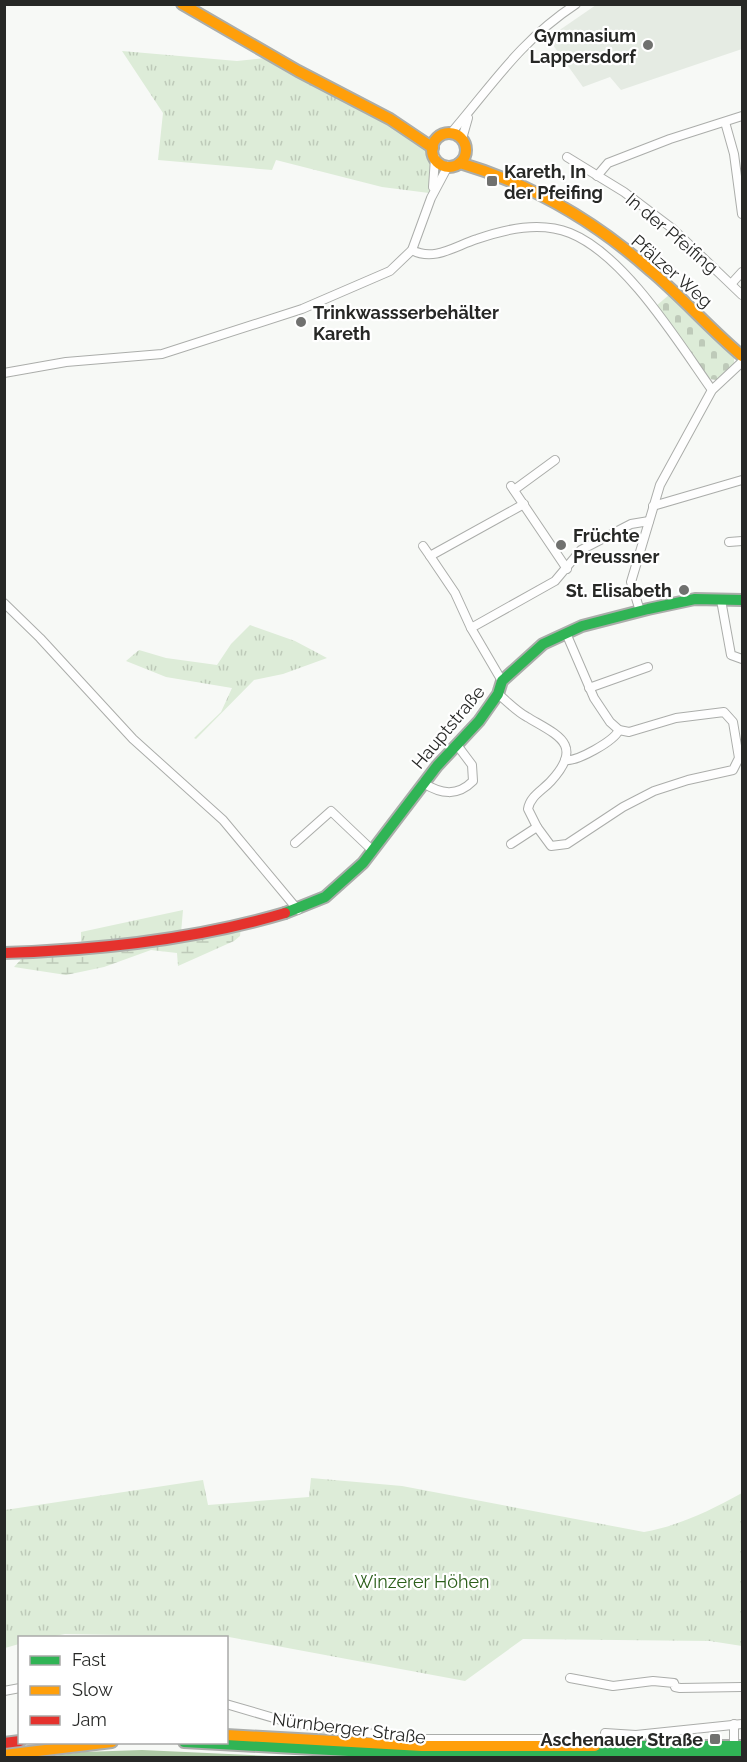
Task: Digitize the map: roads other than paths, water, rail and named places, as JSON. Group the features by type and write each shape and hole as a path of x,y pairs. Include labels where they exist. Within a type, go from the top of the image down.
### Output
{"street":[{"path":"182,4 268,55 390,119 430,135 446,135 462,139"},
{"path":"431,198 436,169 434,153 446,135 469,113 488,86 520,49 576,4"},
{"path":"469,113 462,139 466,151 506,179"},
{"path":"597,176 608,163 742,117"},
{"path":"390,119 447,166"},
{"path":"725,122 734,154 742,214"},
{"path":"460,163 466,151"},
{"name":"In der Pfeifing","path":"567,156 624,192 674,229 742,295"},
{"path":"447,166 460,163 506,179"},
{"path":"4,373 66,362 162,354 302,309 390,272 412,250 431,198 447,166"},
{"name":"Pfälzer Weg","path":"506,179 576,216 652,271 742,356"},
{"path":"412,250 430,256 484,236 519,228 535,227 568,232 589,242 619,269 658,314 712,390"},
{"path":"732,283 742,272"},
{"path":"640,611 631,582 660,485 712,390 742,362"},
{"path":"555,460 513,488 567,569"},
{"path":"653,506 742,480"},
{"path":"430,556 524,504"},
{"path":"471,628 555,581 581,550 631,524 649,521"},
{"path":"729,542 742,541"},
{"path":"423,546 455,593 471,628 502,681"},
{"name":"Hauptstraße","path":"4,953 62,952 119,946 217,931 298,910 325,897 345,881 498,694 502,681 543,644 591,623 640,611 695,599 742,600"},
{"path":"721,600 730,655 742,659"},
{"path":"4,603 26,623 133,739 223,820 298,910"},
{"path":"498,694 524,716 558,734 565,744 565,760 556,775 529,804 529,815 548,843 561,846 643,796 688,780 729,771 738,763 733,722 724,712 676,718 629,732 619,730 610,722 589,688 566,633"},
{"path":"589,688 648,667"},
{"path":"565,760 574,760 614,739 619,730"},
{"path":"423,783 446,793 465,788 473,781 472,765 457,745"},
{"path":"295,843 331,812 372,850"},
{"path":"511,844 537,827"},
{"path":"570,1678 613,1686 653,1681 674,1683 675,1687 680,1688 742,1687"},
{"name":"Nürnberger Straße","path":"228,1705 291,1723 412,1739 546,1739"},
{"path":"605,1733 636,1736 738,1724 738,1750"},
{"path":"228,1735 422,1746 738,1750"},
{"path":"4,1755 92,1744"},
{"path":"203,1744 410,1755 738,1750"}],"place":[{"name":"Gymnasium Lappersdorf","path":"648,45"},
{"name":"Kareth, In der Pfeifing","path":"492,181"},
{"name":"Trinkwassserbehälter Kareth","path":"301,322"},
{"name":"Früchte Preussner","path":"561,545"},
{"name":"St. Elisabeth","path":"684,590"},
{"name":"Aschenauer Straße","path":"715,1739"}],"park label":[{"name":"Winzerer Höhen","path":"422,1581"}]}
